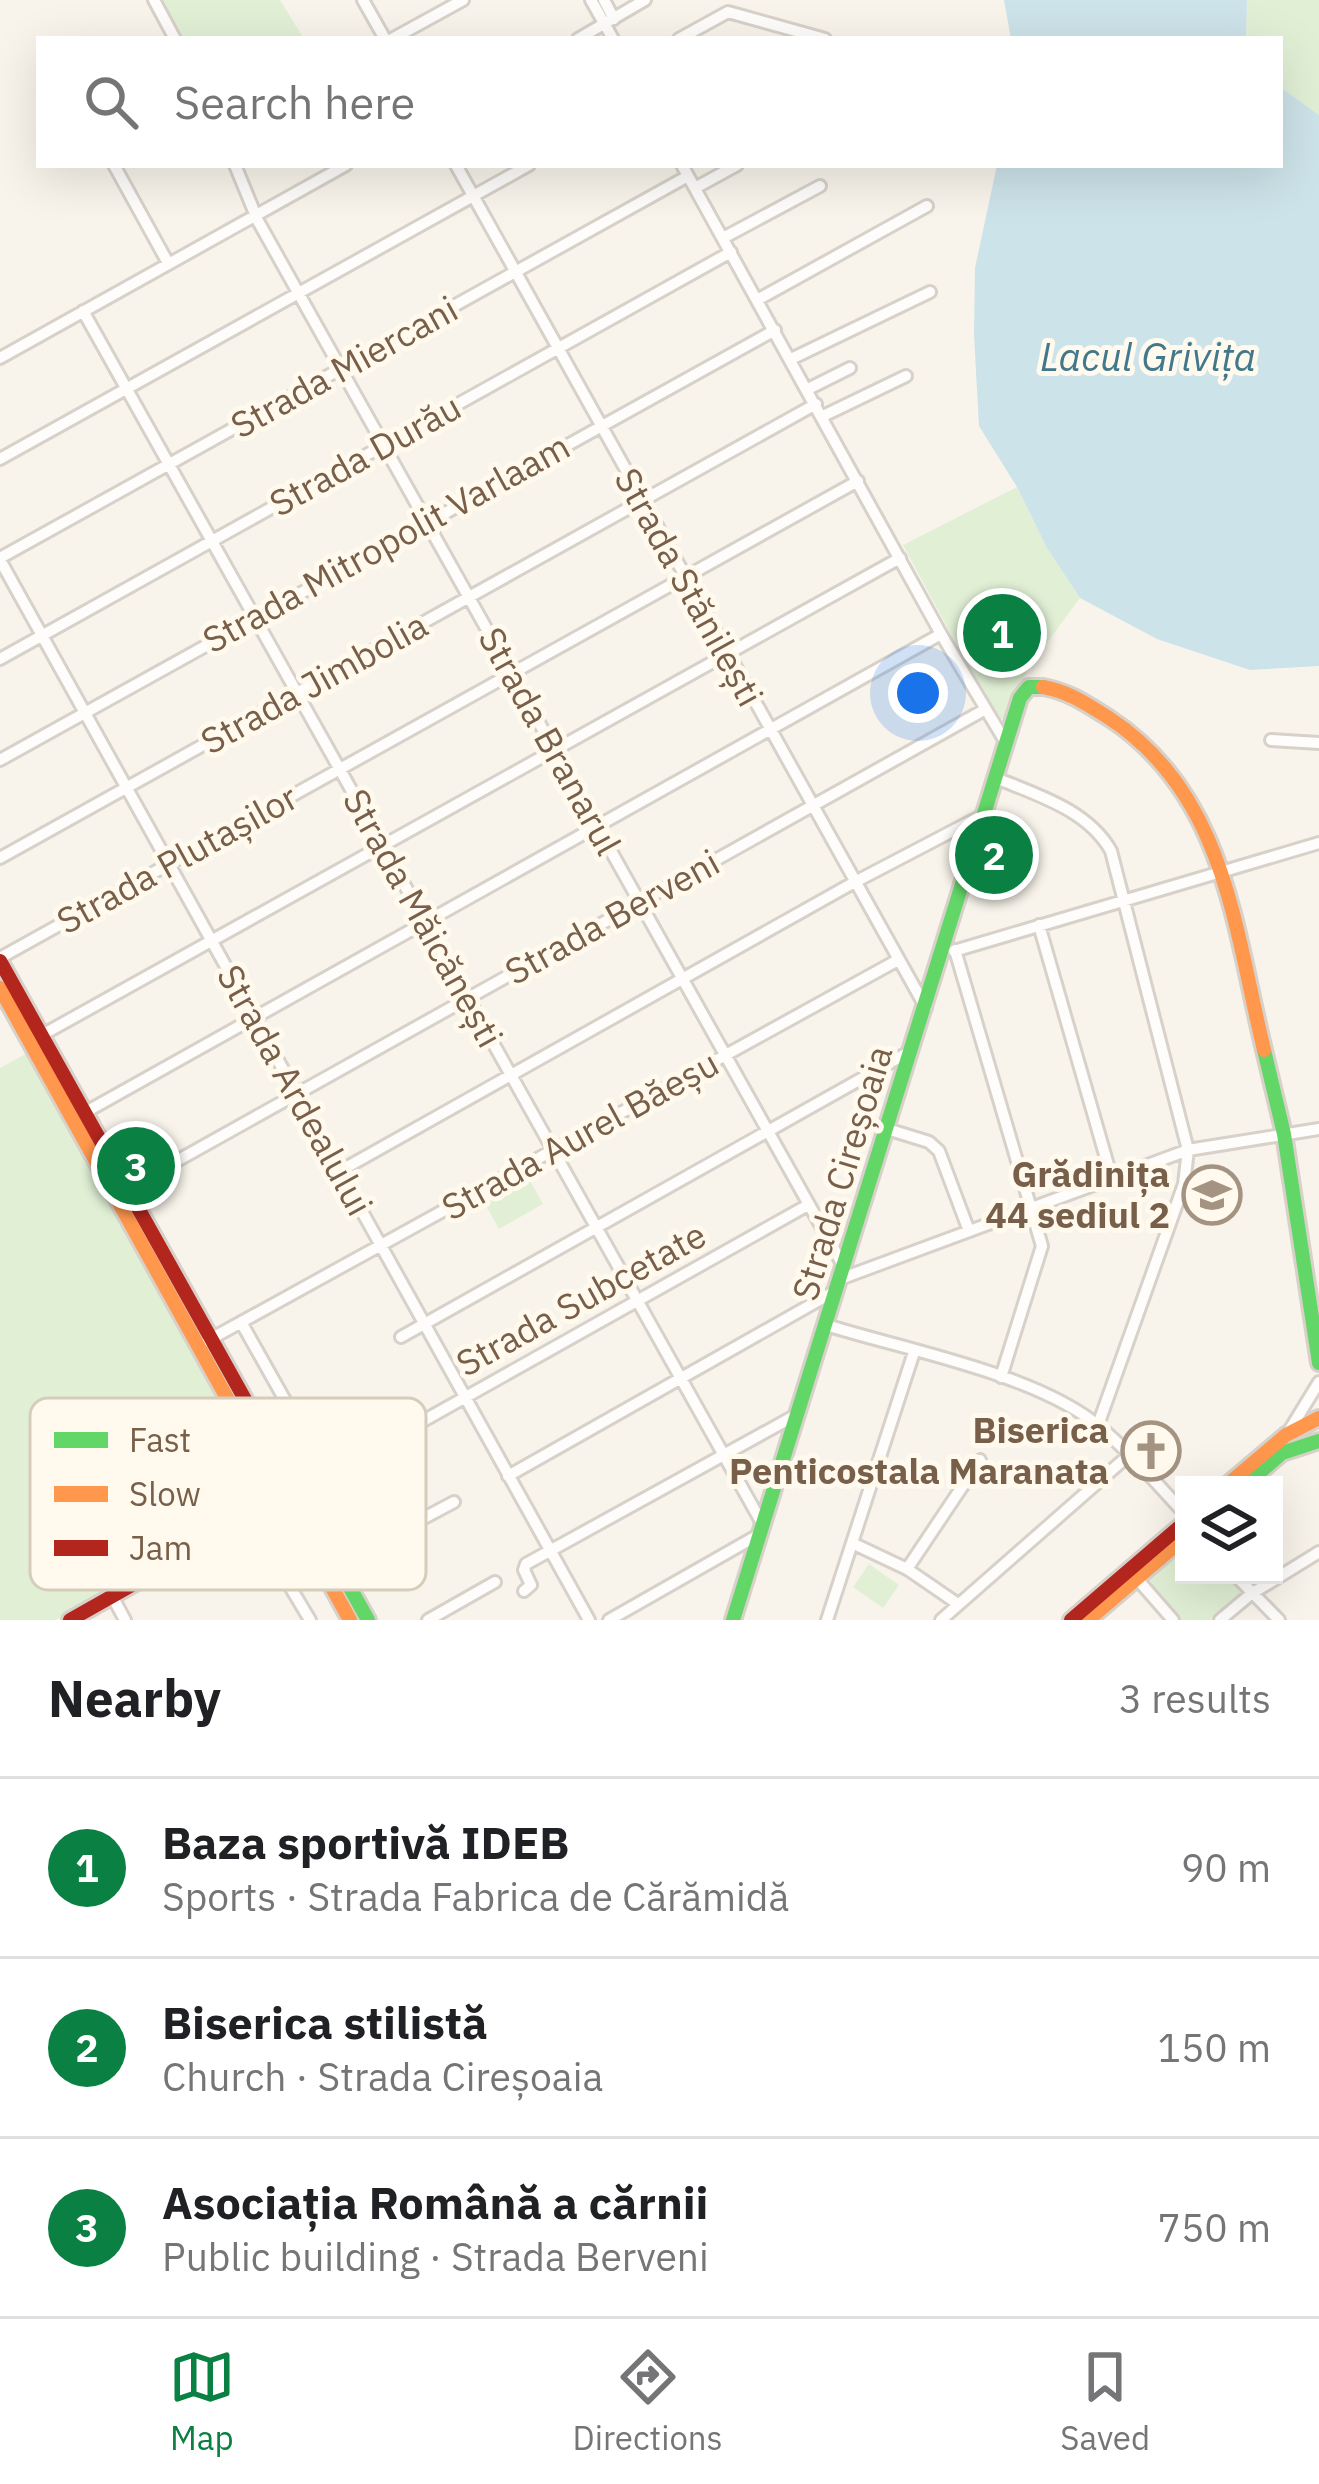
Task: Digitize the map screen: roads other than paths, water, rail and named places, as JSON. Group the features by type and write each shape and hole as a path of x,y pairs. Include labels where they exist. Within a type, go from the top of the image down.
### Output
{"street":[{"path":"154,0 173,36"},
{"path":"363,0 387,36"},
{"path":"395,36 463,0"},
{"path":"591,0 609,21"},
{"path":"604,0 612,36"},
{"path":"583,36 645,0"},
{"path":"686,36 728,13 814,36"},
{"path":"116,168 168,263"},
{"name":"Strada Branarul","path":"236,168 255,215 808,1205 840,1279"},
{"path":"0,358 341,168"},
{"name":"Strada Stănilești","path":"458,168 926,1008"},
{"path":"0,459 523,168"},
{"name":"Strada Miercani","path":"0,559 688,176 724,168"},
{"path":"688,176 761,298 941,634 1006,743"},
{"path":"723,238 820,186"},
{"path":"761,298 927,206"},
{"name":"Strada Durău","path":"0,658 731,252"},
{"path":"791,359 930,292"},
{"name":"Strada Măicănești","path":"83,311 762,1529"},
{"name":"Strada Mitropolit Varlaam","path":"0,760 775,330"},
{"path":"808,389 850,368"},
{"name":"Strada Jimbolia","path":"0,858 641,501 819,410 906,376"},
{"name":"Strada Plutașilor","path":"0,959 858,481"},
{"path":"42,1035 900,558"},
{"name":"Strada Ardealului","path":"0,559 589,1620"},
{"path":"84,1113 941,634"},
{"name":"Strada Cireșoaia","path":"738,1618 887,1129 949,952 1006,743 1028,687 1047,687 1082,701 1130,731 1174,772 1199,811 1222,871"},
{"name":"Strada Berveni","path":"121,1192 984,710"},
{"path":"1271,740 1319,743"},
{"path":"996,778 1061,806 1099,833 1111,851 1188,1150 1184,1184 1098,1425"},
{"path":"340,1171 985,814"},
{"path":"1001,1377 1041,1256 1041,1237 949,952 1319,843"},
{"path":"1222,871 1283,1134 1319,1364"},
{"path":"1039,925 1112,1179"},
{"path":"0,959 121,1192"},
{"name":"Strada Aurel Băeșu","path":"205,1342 898,960"},
{"path":"0,988 236,1398"},
{"path":"400,1337 912,1051"},
{"path":"887,1129 929,1142 939,1150 969,1231"},
{"path":"508,1476 681,1379 840,1279 1188,1150 1319,1129"},
{"name":"Strada Subcetate","path":"426,1420 808,1205"},
{"path":"241,1322 284,1398"},
{"path":"826,1325 1001,1377 1098,1425 1175,1504"},
{"path":"827,1620 914,1352"},
{"path":"1254,1476 1288,1442 1319,1382"},
{"path":"524,1591 531,1585 524,1567 797,1414"},
{"path":"1240,1476 1319,1418"},
{"path":"1288,1442 1319,1441"},
{"path":"941,1620 1129,1455"},
{"path":"907,1569 980,1460"},
{"path":"426,1517 454,1502"},
{"path":"609,1620 762,1529"},
{"path":"1088,1620 1175,1532"},
{"path":"852,1543 907,1569 958,1604"},
{"path":"1071,1620 1175,1544"},
{"path":"1220,1620 1251,1594 1319,1552"},
{"path":"1133,1574 1173,1620"},
{"path":"428,1620 495,1582"},
{"path":"1243,1584 1279,1620"},
{"name":"Strada Subcetate","path":"70,1620 123,1590"},
{"path":"292,1590 310,1620"},
{"path":"336,1590 350,1620"},
{"path":"349,1590 368,1620"},
{"path":"112,1596 125,1620"}],"water":[{"path":"1004,0 1247,0 1246,36 1010,36"},
{"name":"Lacul Grivița","path":"1283,89 1319,115 1319,666 1250,670 1157,639 1080,598 979,426 975,268 996,168 1283,168"}],"place":[{"name":"Baza sportivă IDEB","path":"1002,633"},
{"name":"Biserica stilistă","path":"994,855"},
{"name":"Asociația Română a cărnii","path":"136,1166"},
{"name":"Grădinița 44 sediul 2","path":"1212,1195"},
{"name":"Biserica Penticostala Maranata","path":"1151,1451"}]}
